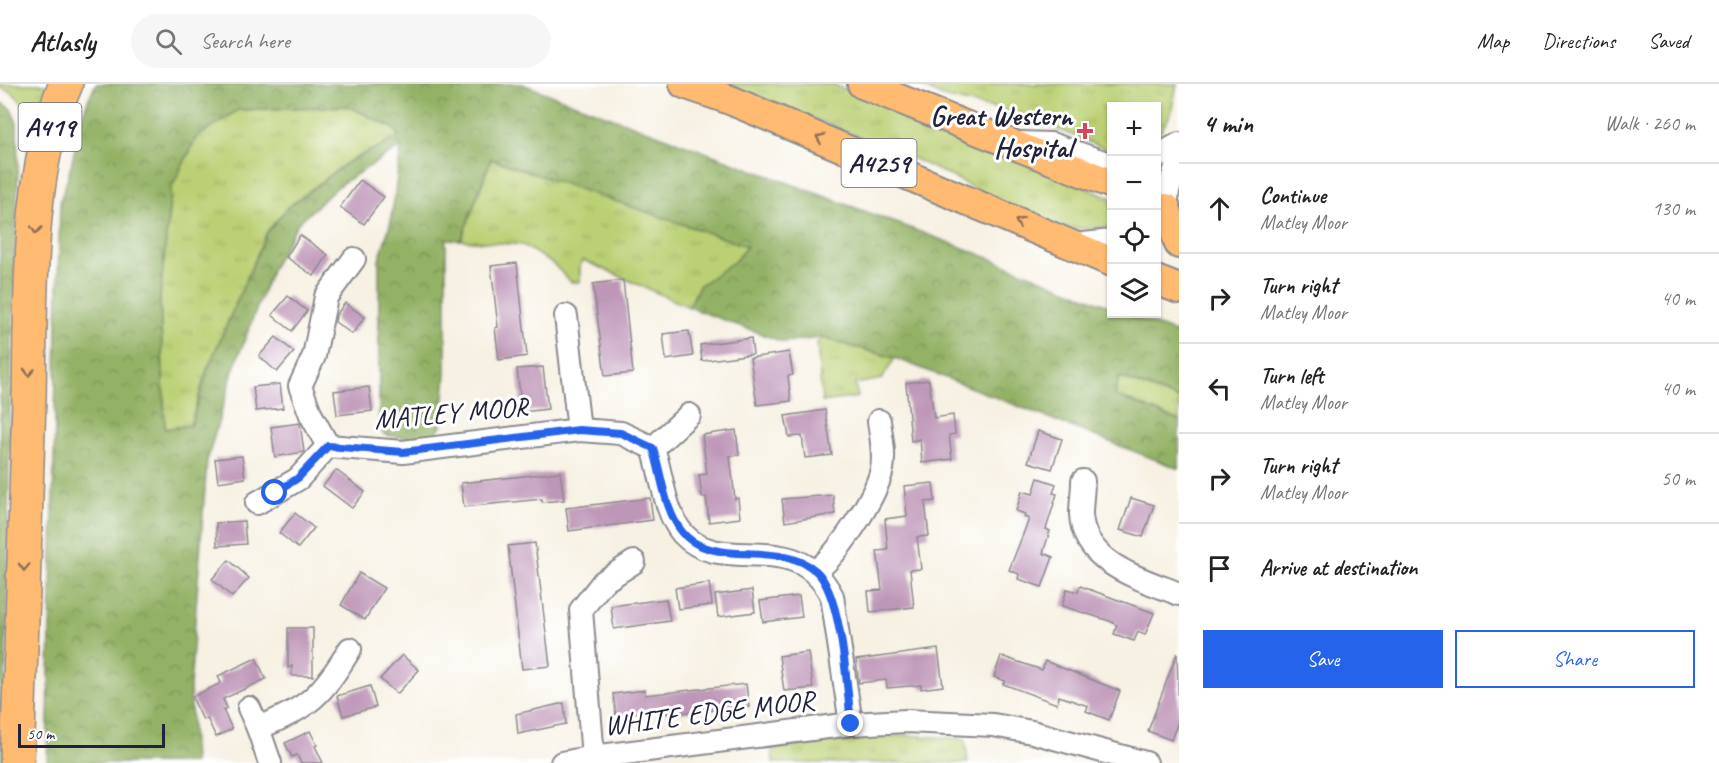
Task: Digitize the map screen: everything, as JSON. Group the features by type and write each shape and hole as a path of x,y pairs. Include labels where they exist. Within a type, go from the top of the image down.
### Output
{"highway":[{"name":"A419","path":"17,763 34,244 45,148 53,117 66,84"}],"main road":[{"name":"A4259","path":"684,84 730,100 1107,260"},
{"name":"A4259","path":"861,84 1107,182"},
{"path":"1169,212 1179,244"},
{"path":"1161,282 1179,289"}],"street":[{"path":"1008,143 1051,144 1107,163"},
{"path":"1158,156 1179,144"},
{"path":"1169,212 1168,190 1179,159"},
{"path":"1072,245 1107,242"},
{"path":"257,503 298,478 328,446 310,415 300,386 314,356 326,297 354,259"},
{"path":"566,316 579,430"},
{"path":"689,415 653,448 674,520 683,534 694,543 728,552 776,555 800,561 816,571 832,596 851,724"},
{"path":"816,571 834,555 876,487 883,458 879,422"},
{"name":"MATLEY MOOR","path":"328,446 403,452 579,430 621,433 653,448"},
{"path":"1083,481 1081,515 1087,536 1099,554 1133,576 1179,594"},
{"path":"592,757 581,610 603,582 634,562"},
{"path":"270,763 254,718 285,718 324,690 350,649"},
{"name":"WHITE EDGE MOOR","path":"562,763 592,757 851,724 906,721 993,725 1032,732 1146,763"}],"green space":[{"path":"0,84 50,84 29,163 27,108 12,92 0,88"},
{"path":"96,84 522,84 974,252 1107,305 1107,318 1137,318 1179,334 1179,399 1119,377 1115,395 1179,421 1179,469 895,358 822,338 783,342 689,307 699,286 735,261 747,246 491,159 461,240 446,239 446,373 442,424 430,441 385,435 379,429 379,260 391,221 401,147 342,183 298,223 272,268 234,368 207,461 190,687 194,763 47,763 60,200 66,186 84,112","holes":["348,106 395,129 399,137 348,162 287,208 267,232 207,370 191,425 165,429 160,298 171,189 196,138 238,110"]},
{"path":"726,84 832,84 1107,196 1107,227 1085,229 1055,226 994,200 959,180 908,156"},
{"name":"Great Western Hospital","path":"918,84 1177,84 1171,114 1161,130 1161,102 1107,102 1107,149 1020,114 942,97"},
{"path":"0,102 11,109 17,123 18,173 10,403 4,763 0,763"},
{"path":"348,106 395,129 399,137 348,162 287,208 267,232 207,370 190,425 165,429 160,298 171,189 196,138 238,110"},
{"path":"491,159 747,246 735,261 699,286 689,307 583,260 580,266 580,282 571,282 553,264 523,245 461,240"},
{"path":"822,338 895,358 882,379 855,384 858,397 822,402 817,343"},
{"path":"1118,377 1179,399 1179,421 1114,395"},
{"path":"904,735 965,739 968,763 773,763 772,748"}],"building":[{"path":"360,180 384,197 364,224 340,207"},
{"path":"300,235 328,255 314,276 286,257"},
{"path":"517,263 527,356 499,360 495,328 498,327 491,266"},
{"path":"623,280 633,373 605,376 593,284"},
{"path":"288,296 307,311 292,331 272,315"},
{"path":"345,303 365,317 352,334 335,322 336,315"},
{"path":"689,331 693,356 666,360 663,334"},
{"path":"276,337 294,352 277,372 259,356"},
{"path":"751,338 753,354 702,361 700,345"},
{"path":"789,352 793,375 788,376 791,401 757,405 750,358"},
{"path":"543,367 548,409 522,412 517,369"},
{"path":"929,380 934,418 953,415 955,434 949,435 952,459 922,463 920,439 911,441 906,383"},
{"path":"280,384 283,408 256,411 253,387"},
{"path":"369,387 372,411 337,415 334,391"},
{"path":"825,410 832,455 805,458 802,436 789,437 785,416"},
{"path":"300,423 304,452 275,457 271,427"},
{"path":"736,430 739,455 730,456 735,499 738,498 740,518 709,522 706,497 702,497 699,475 707,474 702,435"},
{"path":"1038,431 1062,439 1052,469 1028,462"},
{"path":"242,456 245,478 218,482 215,459"},
{"path":"336,470 365,492 352,508 323,486"},
{"path":"560,472 564,500 542,502 542,499 464,507 461,483"},
{"path":"1038,478 1056,484 1053,493 1057,494 1046,529 1050,531 1043,553 1053,557 1042,587 1018,579 1019,574 1009,570 1029,519 1024,517 1025,514 1016,511 1022,491 1033,494"},
{"path":"933,483 935,501 925,502 929,536 917,537 921,569 910,570 914,607 870,612 868,591 882,590 877,551 888,550 885,519 907,516 904,486"},
{"path":"833,495 835,514 785,522 782,499"},
{"path":"650,498 653,520 569,531 566,508"},
{"path":"1131,498 1154,505 1143,537 1120,530"},
{"path":"295,513 314,528 298,548 279,533"},
{"path":"244,521 246,544 217,546 216,523"},
{"path":"535,543 550,666 522,669 508,546"},
{"path":"229,560 249,578 232,597 212,579"},
{"path":"359,573 384,588 365,620 341,605"},
{"path":"709,583 712,605 678,609 675,588"},
{"path":"1080,586 1154,613 1145,635 1138,632 1134,641 1114,634 1117,625 1110,621 1062,606 1067,589 1078,592"},
{"path":"752,590 755,612 718,617 715,595"},
{"path":"799,596 802,617 763,622 760,601"},
{"path":"666,599 670,621 614,629 611,606"},
{"path":"288,628 313,628 313,676 292,676 292,666 288,668"},
{"path":"938,649 943,686 921,689 921,685 887,688 886,680 859,683 856,660"},
{"path":"808,652 813,688 784,691 779,656"},
{"path":"1177,653 1179,719 1171,740 1148,731"},
{"path":"402,655 419,670 397,694 380,679"},
{"path":"1001,656 1042,670 1045,661 1120,691 1109,720 1086,711 1088,706 1059,696 1057,704 1003,684 1005,681 994,677"},
{"path":"256,658 266,679 223,699 227,708 223,710 232,729 216,737 207,718 203,720 192,697 221,683 218,676"},
{"path":"746,684 749,707 667,714 666,709 616,715 613,694 645,690 645,695"},
{"path":"370,686 376,707 343,716 337,696"},
{"path":"564,703 566,724 518,734 516,714"},
{"path":"310,731 323,763 301,763 297,755 292,757 285,743"}],"place":[{"name":"Great Western Hospital","path":"1085,131"}],"route":[{"path":"275,493 298,478 328,446 403,452 579,430 621,433 637,439 653,448 674,520 683,534 694,543 728,552 776,555 800,561 816,571 832,596 851,724"}]}
